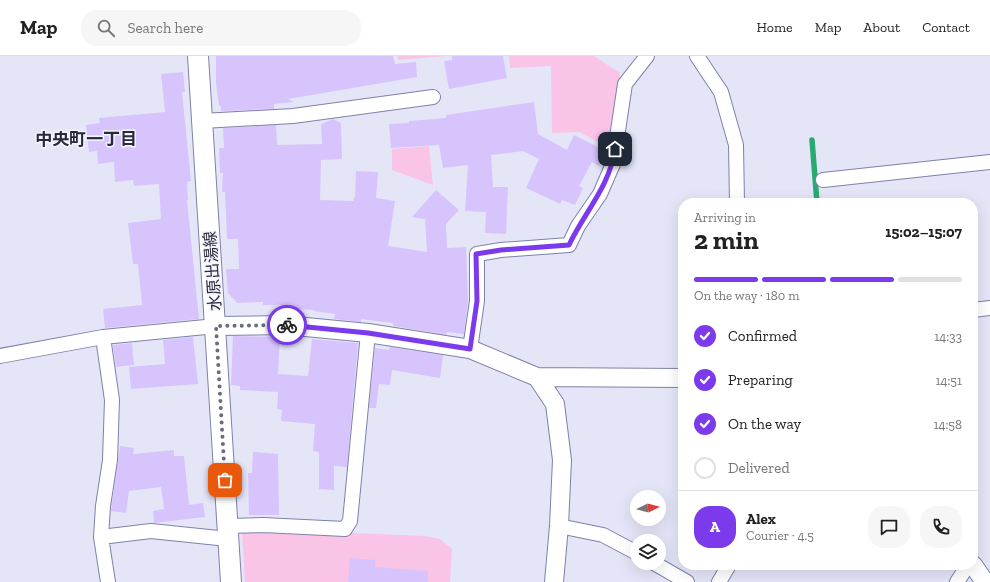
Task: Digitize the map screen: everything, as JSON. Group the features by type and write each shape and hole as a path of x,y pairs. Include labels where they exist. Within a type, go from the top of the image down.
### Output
{"main road":[{"name":"水原出湯線","path":"198,56 216,326 230,582"}],"street":[{"path":"470,349 477,301 476,254 501,250 569,245 578,226 600,194 613,164 625,84 647,56"},
{"path":"697,56 721,92 736,145 737,198"},
{"path":"202,121 293,116 433,97"},
{"path":"823,180 990,162"},
{"path":"978,309 990,308"},
{"path":"0,356 103,337 216,326 285,325 368,333 470,349 537,377 678,378"},
{"path":"101,537 151,531 228,532 263,525 345,529 350,521 368,333"},
{"path":"103,337 112,400 110,460 103,506 101,537 108,582"},
{"path":"537,377 555,404 562,460 559,526 554,582"},
{"path":"559,526 603,535 630,549"},
{"path":"666,570 687,582"},
{"path":"719,582 725,570"},
{"path":"957,582 965,570"},
{"path":"976,570 985,582"}],"shaded area":[{"path":"398,56 448,56 398,60"},
{"path":"509,56 594,56 620,73 607,147 579,132 552,133 551,66 510,68"},
{"path":"429,146 433,185 392,170 392,149"},
{"path":"259,529 424,536 440,539 452,549 450,582 245,582 242,532"}],"building":[{"path":"216,56 393,56 395,64 416,62 417,77 288,99 294,102 274,104 274,109 221,111 216,83"},
{"path":"452,56 503,56 507,78 449,89 444,61 452,60"},
{"path":"183,72 185,92 182,92 191,181 187,182 187,200 199,319 105,328 103,309 142,305 138,264 133,264 128,223 161,219 159,184 134,186 133,180 115,182 114,162 98,164 97,151 89,152 86,125 100,123 99,118 165,112 161,74"},
{"path":"534,102 538,134 567,150 574,135 606,151 599,166 592,162 579,186 583,188 575,205 562,200 560,204 526,188 539,159 523,151 491,155 493,187 508,187 506,234 485,233 486,212 465,211 468,165 443,168 439,145 391,148 389,124 446,118 446,115"},
{"path":"333,119 341,123 342,159 321,160 320,200 353,201 355,197 356,171 378,172 376,198 395,201 388,246 427,252 425,219 412,217 436,190 459,210 446,224 447,248 466,247 468,300 464,334 447,332 446,335 393,326 393,323 361,319 361,322 334,319 335,314 314,310 282,308 282,305 263,305 263,302 237,303 228,293 226,269 239,269 238,239 227,239 225,192 222,192 223,173 220,173 219,148 224,148 223,128 276,125 277,145 322,144 321,124"},
{"path":"233,336 280,337 278,374 308,376 312,339 358,343 347,467 334,466 334,490 319,489 319,452 313,451 315,424 281,421 282,410 277,409 278,392 240,390 240,386 231,385"},
{"path":"193,337 198,384 131,389 129,367 165,364 163,340"},
{"path":"132,343 134,365 116,367 113,345"},
{"path":"390,347 443,355 440,378 392,370 390,385 379,384 376,408 369,408 375,348 389,350"},
{"path":"120,446 134,448 133,454 174,450 174,456 184,456 189,505 203,503 205,517 154,523 153,511 164,509 161,487 129,491 126,513 111,511"},
{"path":"253,452 278,454 279,515 249,515 248,473 252,473"},
{"path":"350,558 375,560 375,567 428,571 428,582 348,582"}],"waterway":[{"path":"812,140 817,198"}],"way so far":[{"path":"225,480 216,326 287,325"}],"district":[{"name":"中央町一丁目","path":"86,139"}],"route":[{"path":"287,325 368,333 470,349 477,301 476,254 501,250 569,245 578,226 600,194 613,164 615,149"}]}
